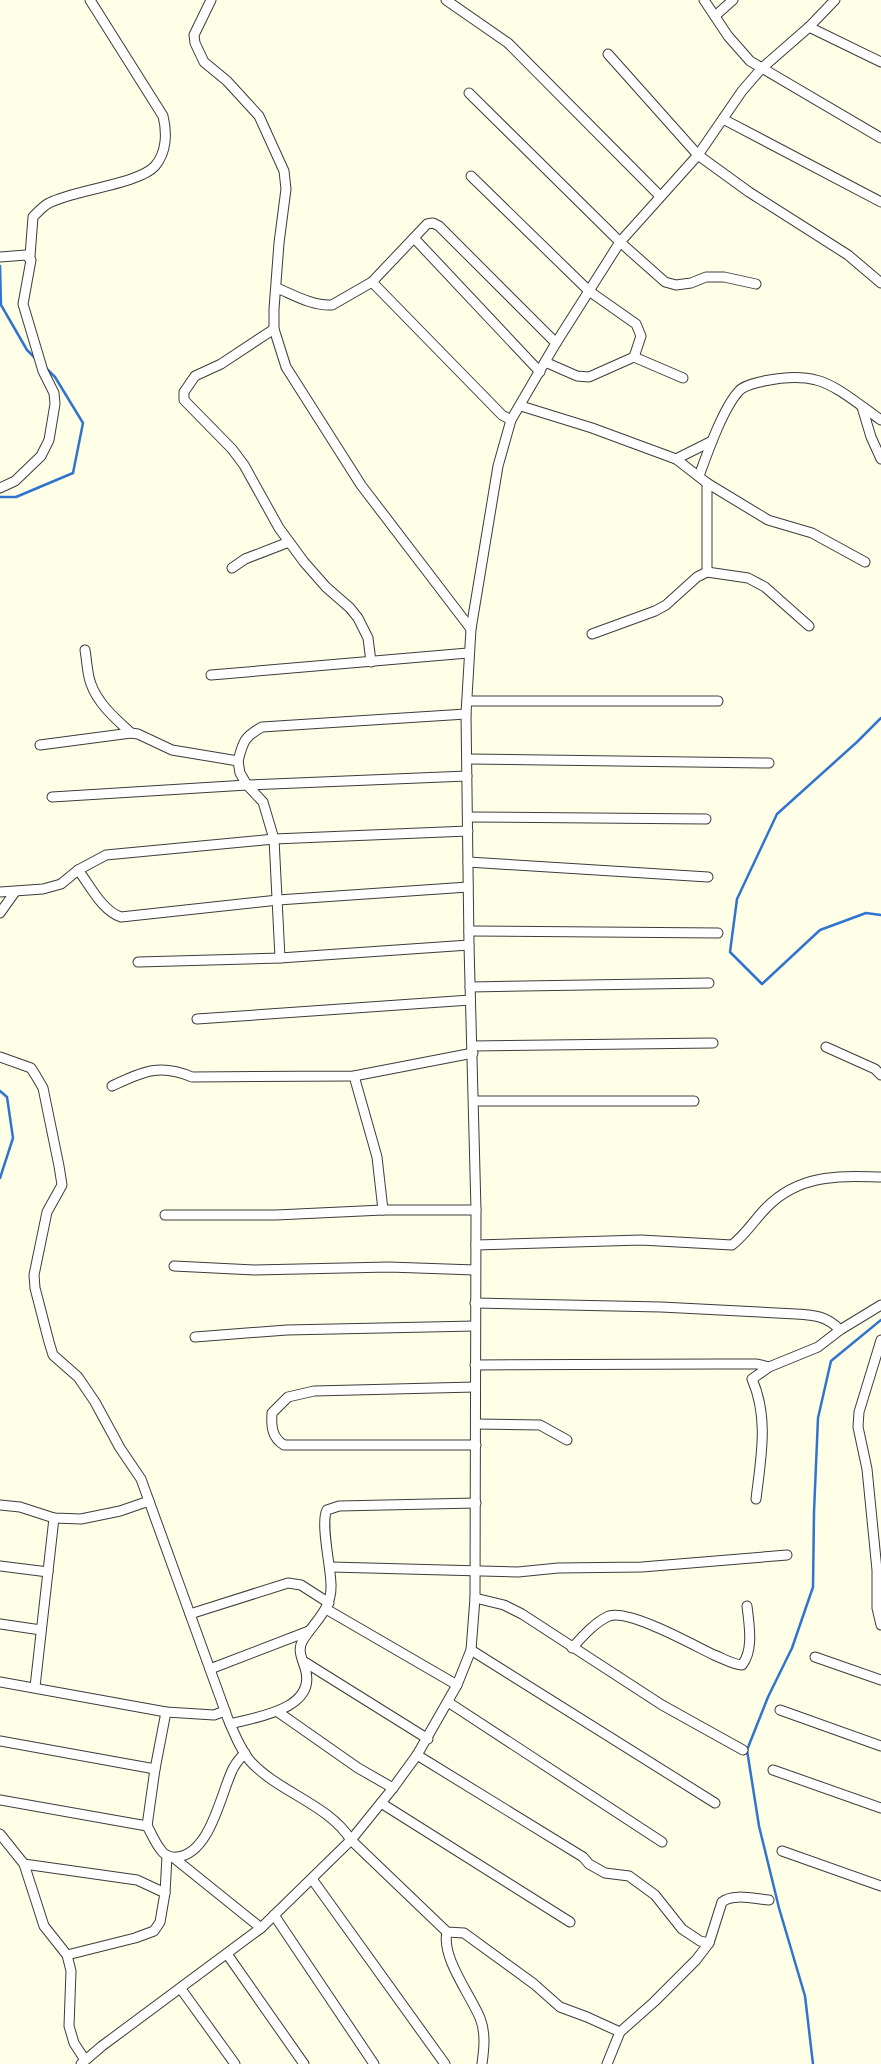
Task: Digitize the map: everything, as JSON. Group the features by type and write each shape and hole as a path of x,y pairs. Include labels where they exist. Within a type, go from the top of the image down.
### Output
{"street":[{"path":"0,488 15,481 41,456 49,440 55,404 54,393 43,371 23,304 31,260 28,256 33,217 49,203 140,175 155,166 164,150 166,129 163,116 90,0"},
{"path":"212,0 194,35 195,43 204,62 228,81 259,116 284,171 286,189 279,243 274,329 286,367 361,485 471,629"},
{"path":"446,0 508,43 660,196"},
{"path":"704,0 728,36 746,56 762,68 881,138"},
{"path":"715,16 733,0"},
{"path":"0,1834 24,1864 44,1926 67,1955 71,1971 69,2026 74,2043 83,2062 261,1928 351,1840 393,1788 428,1739 457,1685 471,1650 475,1598 476,1210 468,887 468,759 466,714 468,653 498,466 511,420 521,406 556,343 620,242 698,155 742,91 762,68 809,27 835,0"},
{"path":"809,27 881,62"},
{"path":"608,54 698,155 749,192 848,255 881,283"},
{"path":"469,93 620,242 665,282 676,285 691,283 706,277 724,277 756,284"},
{"path":"723,119 881,202"},
{"path":"471,176 589,292 636,324 641,336 634,357"},
{"path":"277,288 308,302 324,306 332,305 372,282 427,224 433,223 439,226 556,343"},
{"path":"414,238 540,372"},
{"path":"0,257 28,256"},
{"path":"372,282 502,415 511,420"},
{"path":"274,329 221,364 195,376 184,392 184,400 232,449 244,465 289,542 326,587 350,608 358,618 368,638 371,662"},
{"path":"545,362 582,378 589,377 634,357 682,378"},
{"path":"699,476 712,441 739,390 753,384 771,380 804,378 817,380 834,388 881,420"},
{"path":"521,406 592,428 676,459 707,483 768,520 812,533 865,562"},
{"path":"862,407 871,437 881,459"},
{"path":"676,459 712,441"},
{"path":"707,483 707,572"},
{"path":"232,568 245,559 289,542"},
{"path":"592,634 656,611 666,605 697,577 707,572 748,578 765,587 809,626"},
{"path":"85,650 90,683 95,693 107,709 131,733"},
{"path":"211,675 468,653"},
{"path":"467,701 718,701"},
{"path":"280,958 274,839 264,802 247,785 240,773 238,761 243,742 249,734 262,727 466,714"},
{"path":"40,745 131,733 138,734 172,750 238,761"},
{"path":"468,759 769,763"},
{"path":"52,797 247,785 467,776"},
{"path":"468,817 706,819"},
{"path":"0,892 15,892 60,884 78,870 106,855 274,839 468,831"},
{"path":"468,862 708,877"},
{"path":"78,870 106,907 113,914 121,917 278,900 468,887"},
{"path":"0,913 15,892"},
{"path":"469,931 718,933"},
{"path":"138,962 280,958 469,945"},
{"path":"470,987 709,983"},
{"path":"197,1019 470,1000"},
{"path":"112,1086 140,1073 172,1069 192,1077 354,1076 473,1049 713,1043"},
{"path":"826,1046 875,1069 881,1074"},
{"path":"0,1058 31,1068 43,1088 59,1166 62,1185 47,1212 34,1275 35,1288 53,1355 78,1377 95,1402 120,1448 141,1479 225,1711 244,1753 250,1762 263,1773 338,1823 351,1840 447,1932 464,1933 534,1984 560,2007 588,2017 620,2032"},
{"path":"354,1076 377,1157 383,1210"},
{"path":"474,1101 694,1101"},
{"path":"476,1245 640,1240 732,1246 741,1238 767,1207 784,1192 804,1182 829,1178 881,1177"},
{"path":"165,1215 276,1215 383,1210 476,1210"},
{"path":"174,1266 254,1270 389,1267 475,1270"},
{"path":"475,1303 661,1307 810,1315 827,1319 840,1330"},
{"path":"756,1498 763,1438 763,1419 761,1404 752,1379 769,1367 818,1347 840,1330 881,1305"},
{"path":"195,1337 287,1330 475,1326"},
{"path":"881,1340 859,1412 858,1427 867,1469 876,1570 877,1608 881,1625"},
{"path":"475,1365 757,1364 769,1367"},
{"path":"475,1386 314,1391 288,1397 272,1413 271,1421 274,1436 278,1442 284,1445 476,1445"},
{"path":"476,1424 540,1425 567,1440"},
{"path":"0,1505 20,1507 54,1518 81,1519 120,1511 149,1501"},
{"path":"230,1724 278,1712 292,1704 305,1691 307,1682 303,1661 300,1655 300,1647 303,1640 328,1606 332,1591 331,1567 324,1522 327,1510 332,1507 476,1503"},
{"path":"35,1687 54,1518"},
{"path":"331,1567 518,1572 558,1568 642,1567 786,1556"},
{"path":"0,1566 48,1572"},
{"path":"190,1614 288,1584 301,1585 328,1606 457,1685"},
{"path":"475,1598 504,1604 522,1614 572,1648 662,1705 743,1750"},
{"path":"572,1648 585,1634 600,1622 609,1616 616,1615 647,1623 689,1644 742,1665 749,1647 749,1629 746,1606"},
{"path":"0,1624 41,1630"},
{"path":"210,1669 311,1630"},
{"path":"471,1650 715,1803"},
{"path":"815,1657 881,1680"},
{"path":"303,1661 428,1739"},
{"path":"0,1682 35,1687 166,1712 214,1714 225,1711"},
{"path":"448,1702 662,1842"},
{"path":"780,1710 881,1746"},
{"path":"166,1712 155,1769 147,1826 161,1851 171,1857 261,1928"},
{"path":"278,1712 358,1768 393,1788"},
{"path":"0,1741 155,1769"},
{"path":"171,1857 187,1856 197,1848 210,1827 231,1772 244,1753"},
{"path":"417,1755 583,1857 589,1864 605,1873 629,1876 655,1895 682,1929 700,1941 709,1942"},
{"path":"773,1770 881,1808"},
{"path":"0,1800 147,1826"},
{"path":"381,1803 570,1922"},
{"path":"782,1851 881,1886"},
{"path":"67,1955 135,1938 154,1931 160,1922 171,1857"},
{"path":"24,1864 137,1880 165,1892"},
{"path":"312,1879 444,2064"},
{"path":"608,2064 620,2032 660,1997 696,1960 709,1942 722,1902 727,1898 769,1900"},
{"path":"274,1915 374,2064"},
{"path":"447,1932 445,1940 448,1953 480,2018 484,2032 482,2064"},
{"path":"227,1954 304,2064"},
{"path":"181,1989 235,2064"}],"waterway":[{"path":"0,266 1,305 27,350 36,359"},
{"path":"0,497 16,497 73,473 83,423 55,377 46,368"},
{"path":"881,718 857,742 777,814 737,899 730,952 762,984 820,930 866,913 881,915"},
{"path":"0,1091 7,1097 13,1138 0,1178"},
{"path":"813,2064 805,1996 779,1908 759,1826 747,1750 768,1697 792,1648 813,1587 814,1512 818,1418 831,1361 881,1320"}]}
